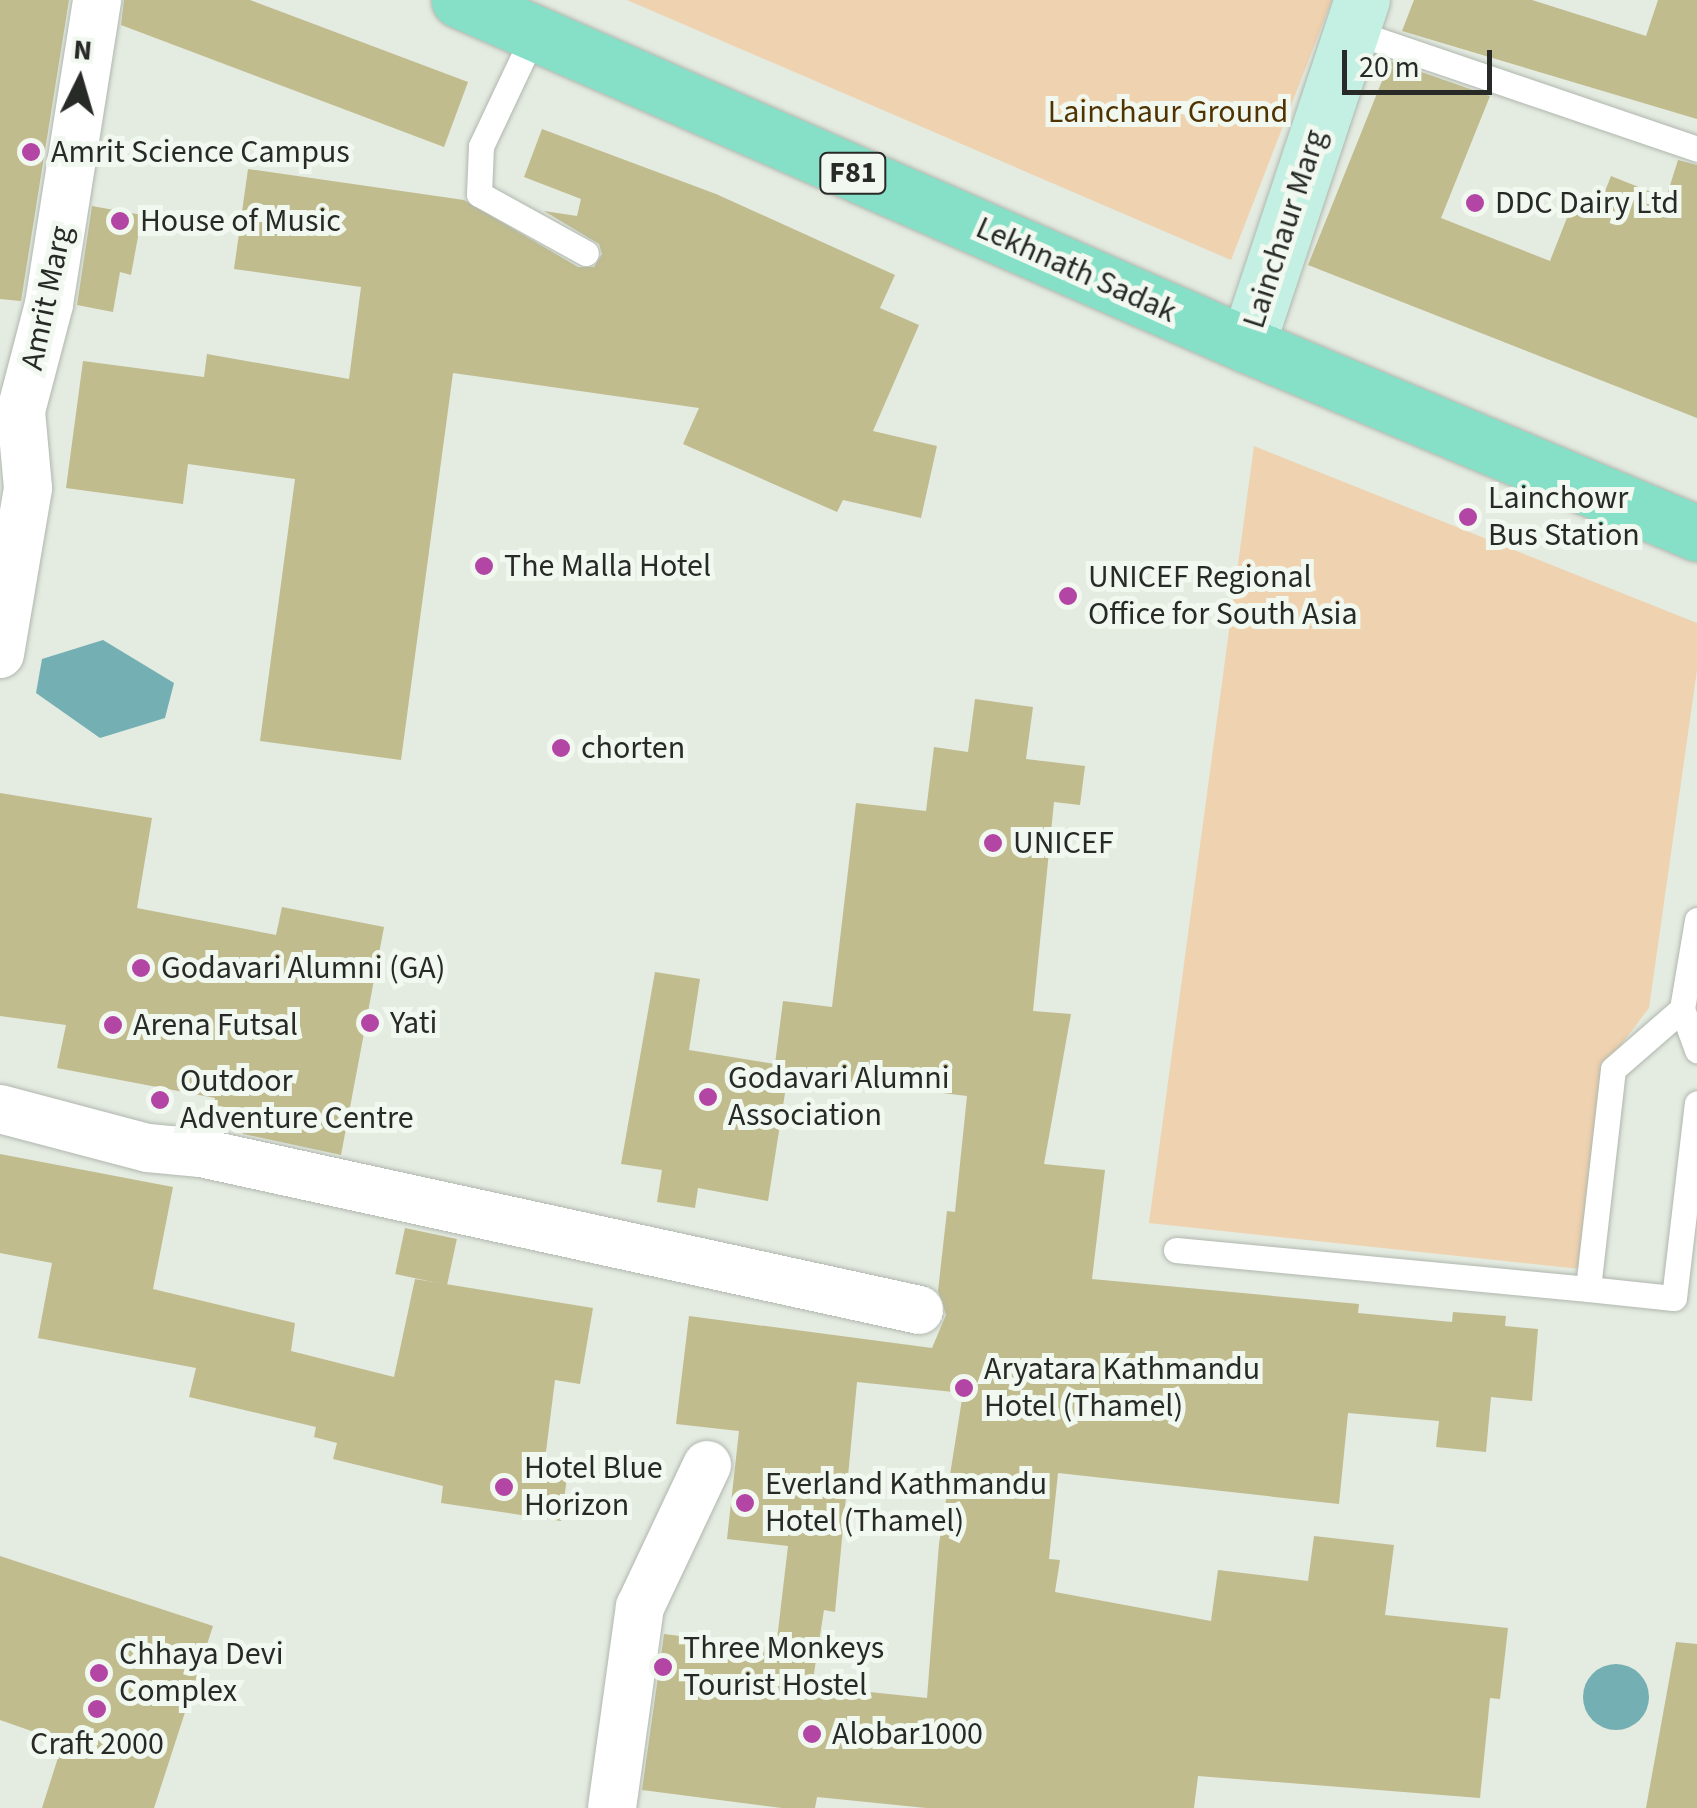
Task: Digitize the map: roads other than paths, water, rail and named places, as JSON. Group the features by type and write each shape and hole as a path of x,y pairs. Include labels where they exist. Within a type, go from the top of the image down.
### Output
{"main road":[{"name":"Lekhnath Sadak","path":"459,0 1247,345 1697,533"},
{"name":"Lainchaur Marg","path":"1247,345 1356,15"}],"street":[{"name":"Amrit Marg","path":"0,654 28,488 10,405 49,304 98,0"},
{"path":"0,1109 148,1148 201,1153 919,1310"},
{"path":"612,1808 640,1607 707,1465"}],"lane":[{"path":"1356,15 1697,149"},
{"path":"534,34 481,146 479,194 586,253"},
{"path":"1697,920 1682,1009 1697,1050"},
{"path":"1588,1289 1613,1069 1682,1009"},
{"path":"1176,1250 1674,1298 1697,1103"}],"water":[{"path":"103,640 174,683 165,718 100,738 36,693 42,659"},
{"path":"1616,1664 1639,1674 1649,1697 1639,1720 1616,1730 1593,1720 1583,1697 1593,1674"}],"place":[{"name":"Amrit Science Campus","path":"31,152"},
{"name":"DDC Dairy Ltd","path":"1475,203"},
{"name":"House of Music","path":"120,221"},
{"name":"Lainchowr Bus Station","path":"1468,517"},
{"name":"The Malla Hotel","path":"484,566"},
{"name":"UNICEF Regional Office for South Asia","path":"1068,596"},
{"name":"chorten","path":"561,748"},
{"name":"UNICEF","path":"993,843"},
{"name":"Godavari Alumni (GA)","path":"141,968"},
{"name":"Yati","path":"370,1023"},
{"name":"Arena Futsal","path":"113,1025"},
{"name":"Godavari Alumni Association","path":"708,1097"},
{"name":"Outdoor Adventure Centre","path":"160,1100"},
{"name":"Aryatara Kathmandu Hotel (Thamel)","path":"964,1388"},
{"name":"Hotel Blue Horizon","path":"504,1487"},
{"name":"Everland Kathmandu Hotel (Thamel)","path":"745,1503"},
{"name":"Three Monkeys Tourist Hostel","path":"663,1667"},
{"name":"Chhaya Devi Complex","path":"99,1673"},
{"name":"Craft 2000","path":"97,1709"},
{"name":"Alobar1000","path":"812,1734"}],"park label":[{"name":"Lainchaur Ground","path":"1168,112"}]}
